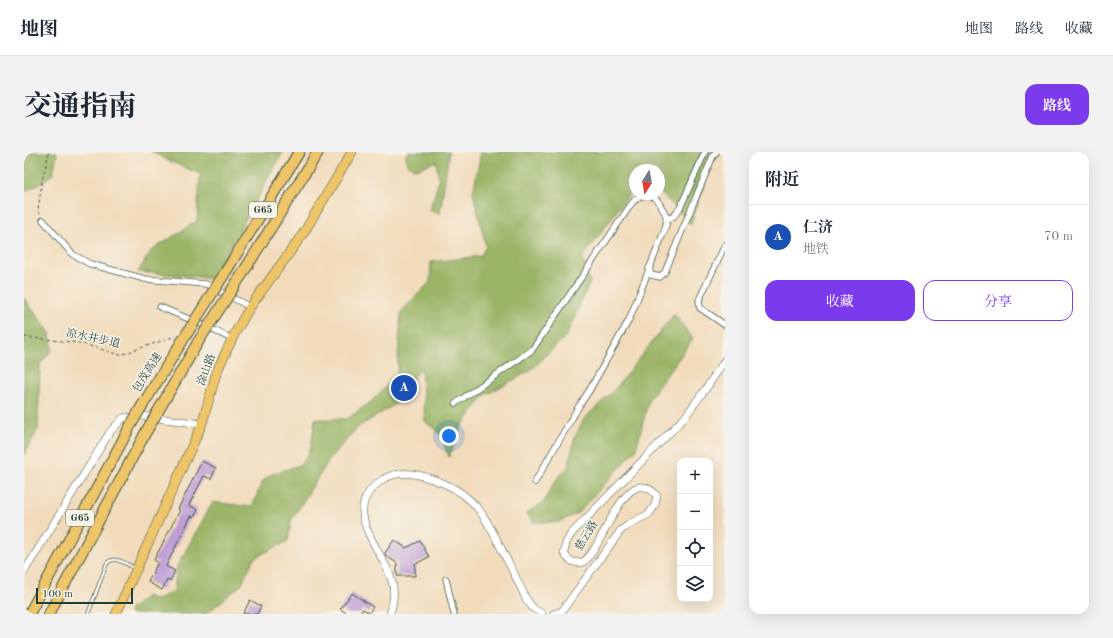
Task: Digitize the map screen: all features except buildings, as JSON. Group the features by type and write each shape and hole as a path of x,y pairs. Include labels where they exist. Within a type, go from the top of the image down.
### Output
{"highway":[{"name":"包茂高速","path":"30,614 132,423 184,334 228,268 299,152"},
{"name":"G65","path":"49,614 147,430 198,342 318,152"}],"main road":[{"name":"涂山路","path":"116,614 202,424 217,371 232,339 250,307 304,234 352,152"}],"street":[{"path":"666,220 674,216 680,208 705,152"},
{"path":"649,268 651,275 660,277 665,272 716,152"},
{"path":"456,403 532,350 632,203 638,196 645,194 652,196 660,204 666,217 665,229 629,320 535,482"},
{"path":"43,220 72,254 90,264 146,279 206,284 250,307"},
{"path":"725,245 699,300 700,308 725,326"},
{"path":"160,307 232,339"},
{"name":"慈云路","path":"553,614 560,612 621,530 649,514 655,505 657,496 645,487 637,488 628,493 616,509 594,551 583,562 574,562 567,558 564,553 566,543 571,534 685,417 725,360"},
{"path":"24,572 110,432 123,418 142,416 202,424"},
{"path":"390,614 394,594 392,581 365,526 362,516 363,505 375,484 386,477 401,473 416,474 445,484 457,490 478,508 487,520 526,598 533,608 542,614"},
{"path":"446,579 454,614"}],"lane":[{"path":"88,614 109,561 118,560 137,569"}],"path":[{"path":"43,220 38,210 42,181 49,152"},
{"name":"凉水井步道","path":"24,337 80,343 120,355 184,334"}],"green space":[{"path":"24,152 57,152 53,174 36,186 24,191"},
{"path":"152,152 283,152 212,279 138,272 151,251 197,221 200,174"},
{"path":"408,152 449,152 440,213 429,211 439,181 436,161 417,169 407,165 406,155"},
{"path":"481,152 722,152 711,165 691,224 665,197 665,164 629,164 629,195 582,258 590,282 566,336 530,371 485,395 461,427 449,457 440,434 425,421 421,367 394,405 358,427 330,458 291,521 288,541 254,558 241,585 206,614 129,614 130,609 147,596 156,600 174,591 177,566 213,502 252,507 262,482 270,475 299,465 306,458 311,448 315,419 347,419 372,401 397,375 401,312 430,282 431,262 481,256 486,246 473,193"},
{"path":"24,298 50,333 52,350 40,364 38,429 24,455"},
{"path":"674,314 693,339 649,399 636,450 578,513 559,522 533,522 526,513 544,502 554,482 568,467 575,437 584,419 616,388"}],"place":[{"name":"仁济","path":"404,388"}]}
